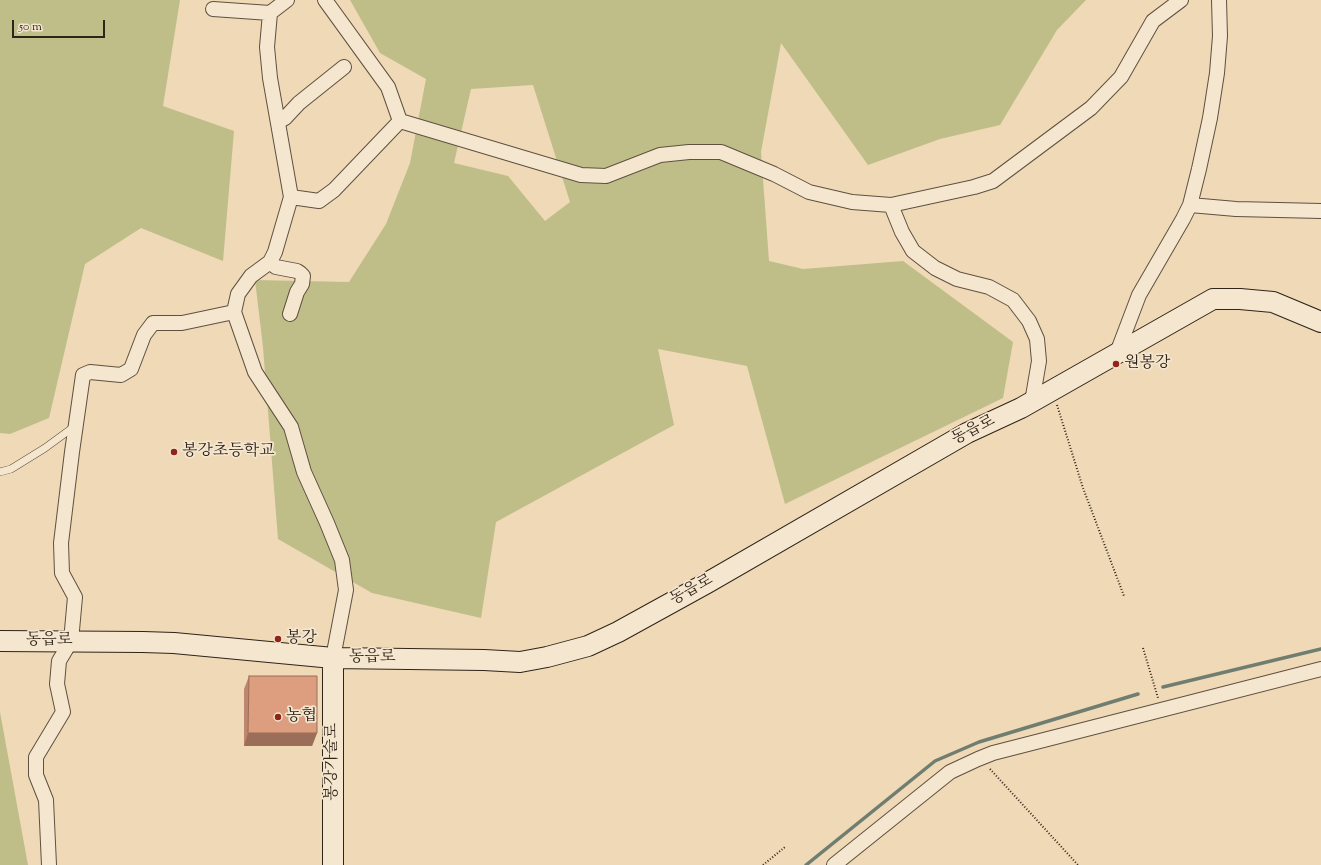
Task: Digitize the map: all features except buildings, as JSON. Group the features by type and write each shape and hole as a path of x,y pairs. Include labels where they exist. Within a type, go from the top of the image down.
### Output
{"main road":[{"name":"동읍로","path":"0,641 71,641 174,644 334,658 520,662 547,657 588,646 618,632 707,583 967,433 1032,402 1213,300 1240,299 1273,302 1321,322"},
{"name":"봉강가술로","path":"333,865 334,658"}],"street":[{"path":"213,9 270,14 287,0"},
{"path":"325,0 388,87 400,121"},
{"path":"400,121 581,175 606,176 660,155 689,152 721,152 774,174 809,192 852,202 891,205 974,187 993,181 1091,108 1121,77 1153,21 1181,0"},
{"path":"1117,353 1139,295 1190,205 1210,118 1217,73 1220,36 1219,0"},
{"path":"270,14 267,47 270,78 291,197 275,252 270,262 251,276 238,294 234,312 255,372 291,427 304,472 342,560 346,590 334,658"},
{"path":"278,122 285,118 299,103 344,67"},
{"path":"291,197 319,201 334,190 400,121"},
{"path":"891,205 902,232 913,251 935,268 957,279 989,287 1013,300 1028,321 1037,338 1038,361 1032,402"},
{"path":"1190,205 1243,209 1321,211"},
{"path":"270,262 276,266 297,271 303,276 302,284 297,292 290,314"},
{"path":"50,865 46,800 36,775 36,757 63,712 57,684 59,661 71,641 75,597 62,573 61,543 75,426 83,375 90,372 120,375 131,369 144,335 153,323 182,323 234,312"},
{"path":"834,865 950,772 983,757 993,753 1321,669"}],"lane":[{"path":"0,472 11,469 45,448 75,426"}],"path":[{"path":"1052,390 1083,488 1124,596"},
{"path":"1143,648 1161,710"},
{"path":"983,757 989,768 1078,865"},
{"path":"763,865 785,847"}],"shaded area":[{"path":"0,0 180,0 163,106 234,131 223,261 141,228 85,264 49,418 10,434 0,433"},
{"path":"350,0 1086,0 1057,30 1000,125 940,139 868,165 781,43 761,152 769,261 803,269 903,261 1013,342 1003,398 785,504 747,366 658,349 674,425 496,522 481,618 372,593 278,539 263,347 255,280 349,282 386,224 410,163 426,79 380,53","holes":["533,85 570,202 545,221 508,176 454,163 471,89"]},
{"path":"0,712 28,865 0,865"}],"waterway":[{"path":"1163,687 1321,649"},
{"path":"806,865 935,761 979,742 1138,694"}],"place":[{"name":"원봉강","path":"1116,364"},
{"name":"봉강초등학교","path":"174,452"},
{"name":"봉강","path":"278,639"},
{"name":"농협","path":"278,717"}]}
